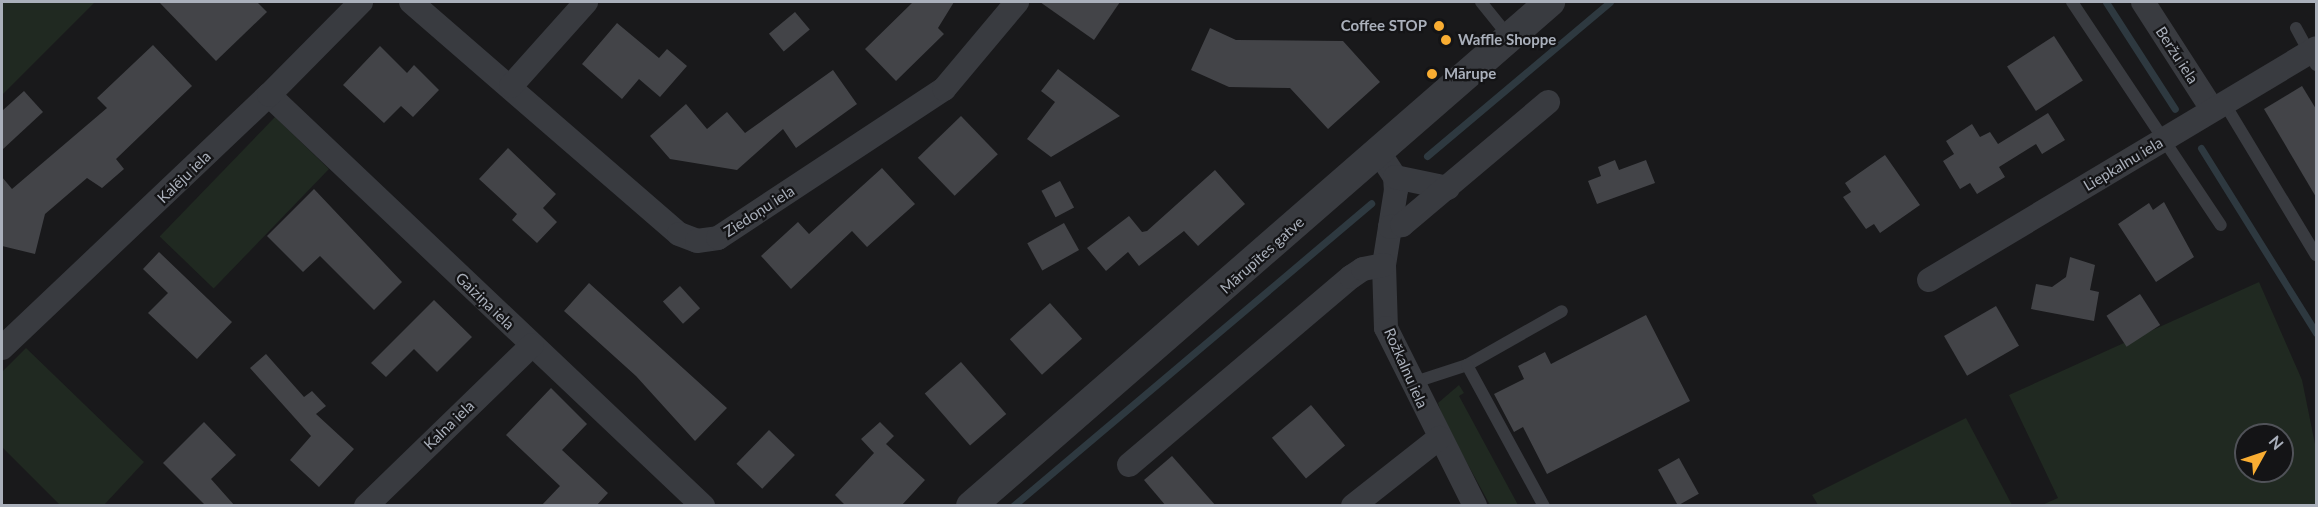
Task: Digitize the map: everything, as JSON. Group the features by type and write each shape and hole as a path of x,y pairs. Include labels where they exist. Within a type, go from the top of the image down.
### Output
{"street":[{"name":"Kalēju iela","path":"2,348 269,95 361,2"},
{"name":"Ziedoņu iela","path":"411,2 511,86 679,234 697,241 718,238 944,89 1017,2"},
{"path":"511,86 586,2"},
{"name":"Mārupītes gatve","path":"971,506 1550,2"},
{"name":"Beržu iela","path":"2143,2 2218,105"},
{"name":"Liepkalnu iela","path":"1929,280 2164,140 2218,105 2314,55"},
{"name":"Gaiziņa iela","path":"269,95 703,506"},
{"path":"1390,227 1402,225 1548,102"},
{"path":"1378,151 1395,177 1448,188"},
{"name":"Rožkalnu iela","path":"1395,177 1384,266 1386,328 1410,383 1476,506"},
{"path":"1129,465 1351,277 1363,269 1384,266"},
{"name":"Kalna iela","path":"366,506 532,345"},
{"path":"1353,506 1439,438"}],"lane":[{"path":"1481,2 1510,38"},
{"path":"2072,2 2221,225"},
{"path":"2296,28 2314,55"},
{"path":"2218,105 2316,255"},
{"path":"1410,383 1467,365 1563,311"},
{"path":"1467,365 1544,506"}],"shaded area":[{"path":"2,2 95,2 2,95"},
{"path":"275,117 329,169 214,289 160,236"},
{"path":"2259,282 2302,380 2316,449 2316,505 2042,505 2058,498 2009,395"},
{"path":"26,348 144,462 104,505 60,505 2,447 2,372"},
{"path":"1459,385 1464,393 1459,396 1518,505 1490,505 1444,421 1438,403"},
{"path":"1966,418 2012,505 1818,505 1812,495"}],"building":[{"path":"159,2 257,2 267,12 216,61"},
{"path":"913,2 954,2 938,28 944,34 896,81 865,49"},
{"path":"1040,2 1120,2 1094,40"},
{"path":"795,12 810,30 784,51 769,34"},
{"path":"617,23 659,58 667,49 687,66 660,97 639,79 622,99 582,64"},
{"path":"1210,28 1236,40 1343,41 1380,82 1328,129 1290,88 1229,87 1191,70"},
{"path":"2054,36 2083,80 2036,111 2007,66"},
{"path":"153,45 192,86 116,159 124,169 102,188 87,178 45,214 35,254 2,246 2,177 12,189 107,108 97,98"},
{"path":"380,46 407,73 414,65 439,90 413,117 401,106 384,123 343,85"},
{"path":"1058,69 1120,116 1051,157 1027,139 1055,102 1041,91"},
{"path":"833,70 857,104 796,148 783,129 737,170 670,159 650,136 686,104 707,129 727,112 745,133"},
{"path":"2302,86 2316,109 2316,197 2264,109"},
{"path":"24,91 43,112 2,150 2,111"},
{"path":"2048,113 2065,140 2042,154 2036,144 1999,167 2005,177 1977,194 1970,183 1960,189 1943,161 1954,154 1946,141 1972,124 1980,137 1990,132 1998,144"},
{"path":"961,116 998,154 955,196 918,158"},
{"path":"508,148 556,194 543,208 557,222 537,243 512,220 517,214 479,179"},
{"path":"1885,155 1920,205 1880,233 1874,224 1866,229 1843,197 1851,192 1845,183"},
{"path":"1615,160 1619,170 1646,160 1655,183 1597,204 1588,181 1601,176 1598,167"},
{"path":"882,168 915,204 867,247 852,231 791,289 761,256 798,222 809,234"},
{"path":"1215,170 1245,204 1198,246 1184,231 1139,266 1128,252 1106,271 1087,248 1129,216 1142,232 1147,231"},
{"path":"1060,181 1074,207 1056,217 1041,191"},
{"path":"314,189 402,282 374,310 320,256 303,272 267,236"},
{"path":"2164,202 2194,257 2156,282 2118,224 2149,203 2153,210"},
{"path":"1064,223 1079,250 1042,270 1027,243"},
{"path":"159,252 232,322 197,359 148,313 168,293 143,269"},
{"path":"2070,257 2095,265 2090,290 2099,292 2094,321 2031,309 2036,284 2052,287 2066,277"},
{"path":"589,283 727,408 695,441 636,376 564,311"},
{"path":"680,286 700,308 683,324 663,301"},
{"path":"2140,294 2160,325 2127,347 2106,316"},
{"path":"434,300 472,337 437,372 414,349 386,377 371,363"},
{"path":"1050,303 1082,339 1042,375 1010,339"},
{"path":"1996,306 2019,346 1967,376 1944,336"},
{"path":"1646,315 1690,401 1547,474 1523,427 1514,432 1494,394 1524,379 1518,366 1545,352 1551,364"},
{"path":"266,354 304,397 312,391 326,406 316,414 354,449 319,487 290,460 311,436 250,368"},
{"path":"961,362 1006,414 970,446 925,393"},
{"path":"551,388 587,424 562,450 608,493 596,506 541,506 560,486 506,435"},
{"path":"1311,405 1345,446 1306,478 1272,438"},
{"path":"204,422 236,455 211,479 235,506 206,506 163,463"},
{"path":"880,422 894,436 886,444 925,480 901,506 846,506 835,495 874,453 861,439"},
{"path":"769,430 795,455 762,489 736,464"},
{"path":"1172,456 1216,506 1166,506 1144,480"},
{"path":"1679,458 1699,494 1678,505 1658,470"}],"waterway":[{"path":"1427,156 1610,2"},
{"path":"2106,2 2175,109"},
{"path":"2201,148 2316,333"},
{"path":"1013,506 1371,203"}],"place":[{"name":"Coffee STOP","path":"1439,26"},
{"name":"Waffle Shoppe","path":"1446,40"},
{"name":"Mārupe","path":"1432,74"}]}
